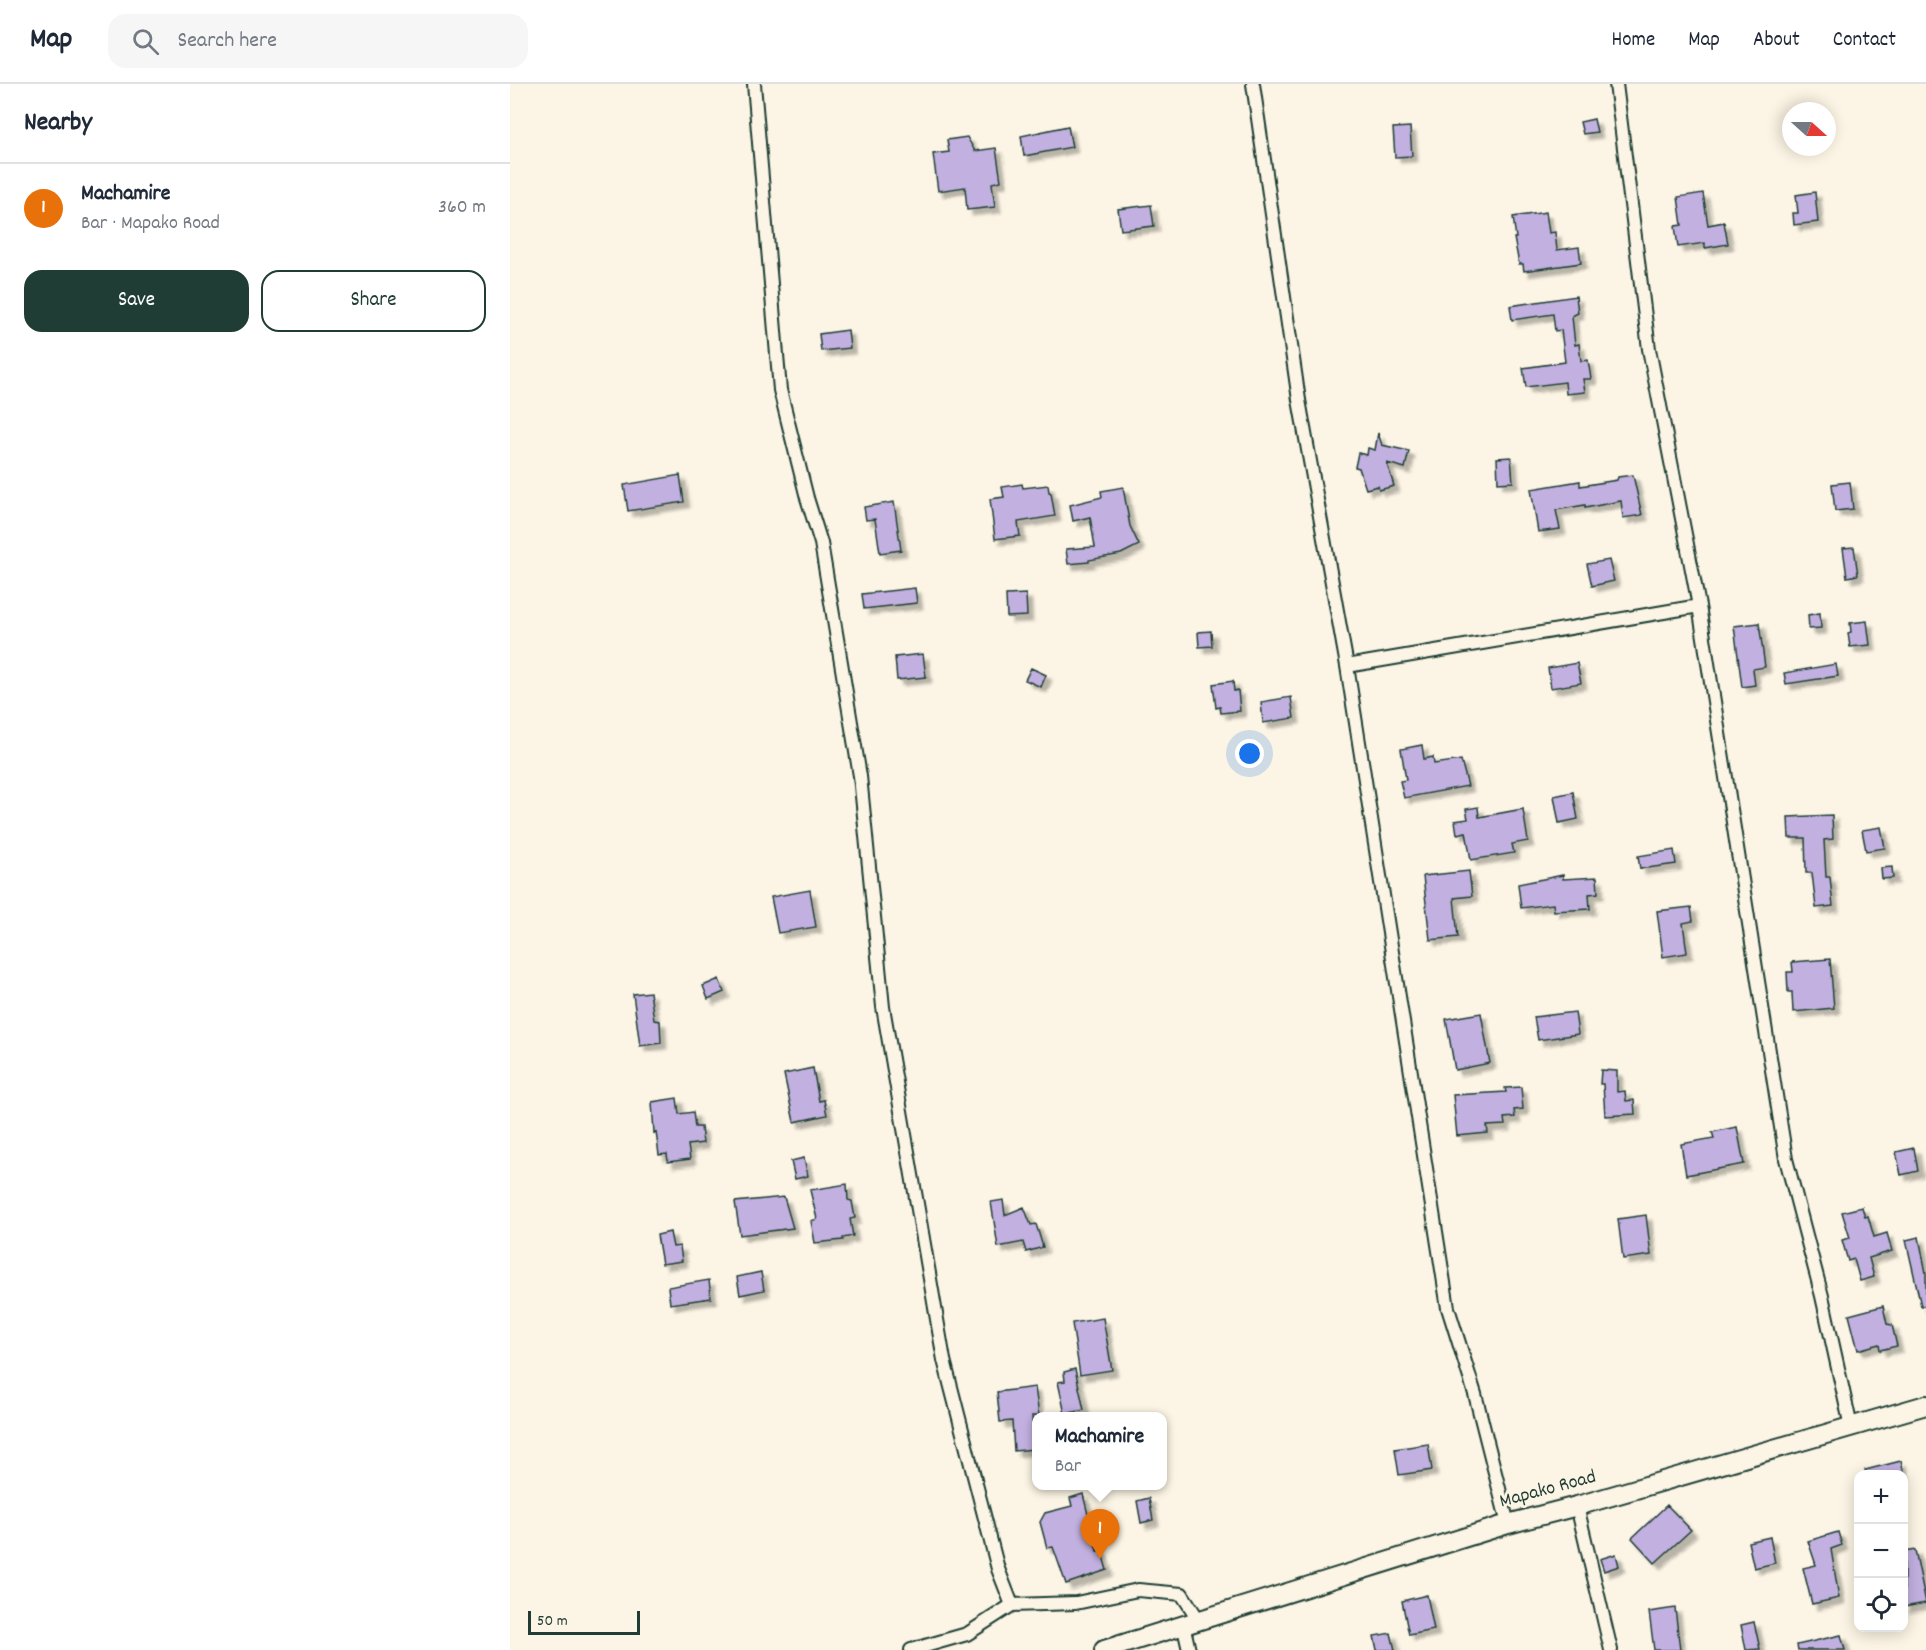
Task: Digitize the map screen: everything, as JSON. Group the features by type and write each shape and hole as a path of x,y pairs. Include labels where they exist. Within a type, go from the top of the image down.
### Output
{"street":[{"path":"754,84 780,390 807,498 821,543 860,776 883,1007 944,1360 998,1569 1012,1605"},
{"path":"1253,84 1299,400 1347,666 1448,1308 1475,1394 1508,1524"},
{"path":"1616,84 1649,349 1699,606 1786,1159 1822,1296 1851,1427"},
{"path":"1347,666 1699,606"},
{"name":"Mapako Road","path":"1104,1650 1508,1524 1926,1405"},
{"path":"1577,1506 1611,1650"},
{"path":"911,1650 967,1634 1012,1605 1076,1603 1138,1590 1182,1594 1190,1622 1189,1650"}],"building":[{"path":"1594,119 1597,132 1583,134 1580,122"},
{"path":"1068,126 1072,147 1024,156 1021,136"},
{"path":"1410,127 1412,156 1395,157 1393,128"},
{"path":"967,137 975,151 996,148 1001,181 992,183 995,207 967,210 965,187 938,191 933,154 949,152 947,140"},
{"path":"1815,192 1818,222 1794,225 1793,213 1798,213 1796,195"},
{"path":"1703,193 1708,225 1724,222 1728,244 1705,248 1705,243 1678,247 1675,226 1682,225 1678,197"},
{"path":"1151,205 1154,226 1121,230 1118,209"},
{"path":"1546,212 1549,233 1555,232 1557,250 1579,247 1581,263 1524,271 1523,264 1519,264 1513,217"},
{"path":"1576,296 1578,313 1572,316 1575,345 1579,344 1581,361 1588,360 1591,379 1583,379 1585,392 1566,394 1565,382 1526,387 1523,368 1565,362 1561,330 1555,331 1553,314 1512,320 1510,306"},
{"path":"848,330 850,348 821,351 819,334"},
{"path":"1378,433 1382,445 1409,451 1405,468 1387,463 1394,486 1379,490 1378,486 1366,489 1359,468 1355,467 1358,453 1367,455 1368,448 1375,450"},
{"path":"1511,457 1513,482 1498,483 1497,458"},
{"path":"680,475 684,502 628,511 624,485"},
{"path":"1633,475 1642,515 1623,518 1621,501 1585,508 1585,505 1556,510 1560,529 1538,532 1531,489 1580,481 1580,486"},
{"path":"1850,482 1853,509 1835,511 1832,484"},
{"path":"1022,484 1023,488 1048,485 1055,516 1018,522 1020,536 995,539 990,499 1004,497 1002,487"},
{"path":"1123,487 1130,526 1139,545 1121,554 1089,560 1089,562 1068,564 1066,549 1095,547 1090,517 1073,521 1070,505 1102,497 1101,491"},
{"path":"894,502 901,550 880,553 875,519 866,520 864,507"},
{"path":"1854,547 1858,575 1847,577 1843,548"},
{"path":"1609,560 1614,581 1592,586 1587,564"},
{"path":"915,588 917,603 864,609 862,594"},
{"path":"1026,594 1027,616 1007,617 1006,595"},
{"path":"1820,613 1821,628 1809,629 1808,615"},
{"path":"1867,621 1870,645 1850,647 1848,633 1851,632 1850,623"},
{"path":"1759,623 1765,667 1753,669 1755,685 1742,687 1734,626"},
{"path":"1211,631 1212,646 1199,647 1198,632"},
{"path":"923,654 926,677 897,680 895,657"},
{"path":"1577,663 1581,683 1551,688 1548,668"},
{"path":"1836,664 1838,676 1786,684 1784,673"},
{"path":"1031,668 1046,675 1041,687 1025,680"},
{"path":"1233,681 1234,691 1238,690 1240,711 1221,713 1220,707 1216,708 1213,684"},
{"path":"1291,697 1294,718 1263,723 1261,702"},
{"path":"1422,745 1424,759 1433,757 1434,764 1461,760 1468,786 1404,798 1400,781 1406,780 1401,749"},
{"path":"1573,792 1578,819 1559,823 1554,796"},
{"path":"1478,807 1479,817 1523,809 1528,841 1512,844 1514,853 1471,860 1466,832 1457,834 1455,821 1468,819 1466,809"},
{"path":"1832,815 1833,839 1824,840 1826,877 1830,877 1833,906 1816,908 1812,873 1806,873 1805,838 1789,838 1788,817"},
{"path":"1881,827 1885,848 1866,851 1862,830"},
{"path":"1674,850 1676,864 1640,869 1638,856"},
{"path":"1892,867 1893,878 1882,879 1881,868"},
{"path":"1469,871 1472,896 1454,898 1458,937 1430,940 1423,876"},
{"path":"1563,875 1563,879 1597,877 1598,893 1589,894 1590,909 1554,911 1553,904 1521,908 1518,884"},
{"path":"810,890 816,927 778,933 771,897"},
{"path":"1691,907 1693,921 1683,923 1687,953 1663,957 1657,911"},
{"path":"1830,959 1834,1008 1793,1012 1792,992 1788,992 1787,972 1793,972 1792,962"},
{"path":"719,979 724,992 708,999 703,986"},
{"path":"650,992 654,1020 660,1021 661,1043 640,1046 633,994"},
{"path":"1575,1012 1578,1034 1538,1040 1534,1017"},
{"path":"1481,1013 1490,1063 1455,1070 1446,1019"},
{"path":"813,1068 819,1101 824,1100 827,1115 794,1122 784,1074"},
{"path":"1601,1070 1617,1071 1617,1092 1625,1091 1626,1101 1634,1100 1635,1114 1605,1116 1603,1084 1600,1084"},
{"path":"1521,1087 1523,1109 1514,1110 1515,1117 1504,1118 1505,1125 1487,1126 1488,1133 1457,1136 1453,1095 1506,1092 1505,1088"},
{"path":"677,1098 679,1114 693,1112 695,1127 701,1127 703,1143 688,1145 690,1159 668,1162 667,1154 659,1155 656,1132 654,1133 652,1102"},
{"path":"1737,1127 1744,1164 1686,1175 1681,1144 1714,1138 1712,1132"},
{"path":"1914,1148 1918,1171 1901,1175 1896,1152"},
{"path":"804,1158 808,1176 795,1179 791,1161"},
{"path":"847,1184 848,1200 852,1201 855,1218 850,1219 853,1236 843,1238 843,1240 815,1243 811,1221 817,1219 810,1190"},
{"path":"784,1197 793,1228 740,1235 735,1202"},
{"path":"1003,1200 1005,1215 1024,1207 1031,1225 1036,1224 1043,1247 1026,1252 1023,1242 998,1247 991,1202"},
{"path":"1862,1207 1865,1217 1868,1216 1874,1237 1887,1233 1892,1251 1869,1258 1874,1277 1860,1281 1854,1259 1848,1261 1842,1240 1850,1238 1842,1212"},
{"path":"1646,1215 1651,1255 1623,1259 1618,1219"},
{"path":"670,1232 673,1247 680,1246 682,1261 662,1264 657,1235"},
{"path":"1919,1237 1926,1273 1926,1306 1921,1306 1906,1240"},
{"path":"761,1272 764,1290 740,1295 737,1277"},
{"path":"709,1280 711,1298 670,1304 668,1287"},
{"path":"1883,1306 1887,1324 1892,1325 1897,1346 1880,1350 1879,1344 1858,1350 1849,1315"},
{"path":"1103,1318 1112,1370 1080,1375 1072,1323"},
{"path":"1075,1369 1084,1410 1065,1412 1058,1382 1065,1381 1064,1372"},
{"path":"1035,1387 1038,1412 1032,1412 1032,1449 1014,1451 1012,1421 1000,1422 997,1392"},
{"path":"1428,1444 1432,1470 1399,1475 1395,1449"},
{"path":"1901,1461 1903,1470 1865,1470"},
{"path":"1083,1494 1097,1551 1101,1550 1107,1570 1066,1584 1053,1547 1047,1548 1040,1522 1045,1513 1072,1506 1070,1498"},
{"path":"1149,1498 1153,1520 1141,1523 1137,1501"},
{"path":"1667,1505 1691,1530 1655,1563 1632,1538"},
{"path":"1838,1532 1842,1545 1831,1549 1839,1598 1812,1604 1803,1568 1816,1565 1808,1541"},
{"path":"1770,1537 1775,1563 1754,1568 1748,1542"},
{"path":"1915,1550 1926,1603 1908,1606 1908,1578 1908,1551"},
{"path":"1616,1554 1619,1566 1604,1571 1600,1559"},
{"path":"1427,1595 1434,1630 1409,1635 1402,1601"},
{"path":"1675,1608 1680,1650 1654,1650 1649,1612"},
{"path":"1754,1622 1760,1649 1746,1650 1741,1625"},
{"path":"1391,1633 1395,1650 1377,1650 1374,1636"},
{"path":"1841,1635 1845,1650 1798,1650 1797,1645"}],"place":[{"name":"Machamire","path":"1100,1559"}]}
